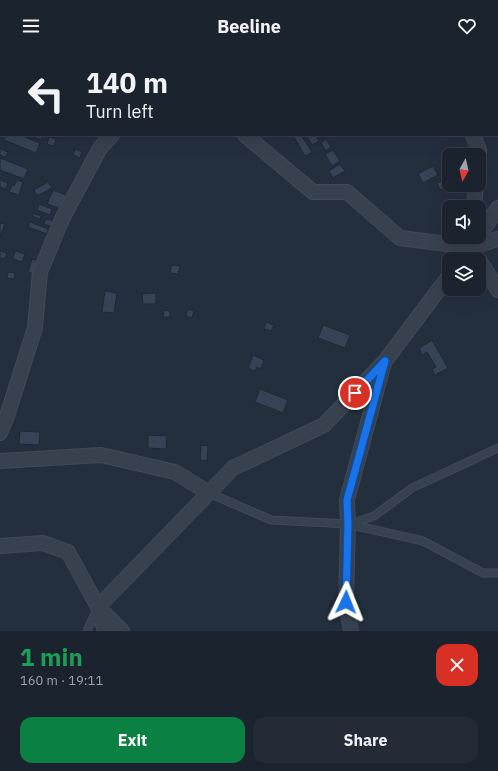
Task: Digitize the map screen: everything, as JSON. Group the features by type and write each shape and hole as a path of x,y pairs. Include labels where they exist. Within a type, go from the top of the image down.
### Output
{"street":[{"path":"0,432 4,410 35,328 40,272 62,219 100,148 111,136"},
{"path":"246,136 313,192 347,192 400,238 442,239"},
{"path":"474,136 478,148"},
{"path":"486,224 498,208"},
{"path":"486,239 498,239"},
{"path":"486,271 498,290"},
{"path":"98,608 233,468 324,425 385,361 442,285"},
{"path":"351,631 346,602 348,524 347,500 385,361"},
{"path":"0,461 101,455 175,472 209,493"},
{"path":"0,546 43,543 68,552 98,608 105,631"},
{"path":"98,608 122,631"}],"lane":[{"path":"348,524 374,516 412,488 498,448"},
{"path":"209,493 271,520 348,524 424,541 483,573 498,573"},
{"path":"87,631 98,608"}],"building":[{"path":"6,136 22,136 40,143 36,153 4,140"},
{"path":"34,136 43,136 41,140"},
{"path":"302,136 312,152 305,156 294,137"},
{"path":"307,136 320,136 317,138 319,141 312,145"},
{"path":"49,137 56,139 54,146 47,144"},
{"path":"326,139 331,147 326,151 321,143"},
{"path":"0,149 8,152 6,157 0,155"},
{"path":"75,149 82,152 80,158 73,155"},
{"path":"333,150 340,161 332,166 325,154"},
{"path":"0,158 28,169 24,179 0,170"},
{"path":"340,164 345,171 333,178 329,171"},
{"path":"433,166 438,175 423,183 418,174"},
{"path":"0,180 8,183 6,189 0,187"},
{"path":"17,180 23,182 19,195 9,192 12,185 14,186"},
{"path":"441,181 442,189 440,190 437,183"},
{"path":"48,182 52,188 37,196 34,190"},
{"path":"53,190 66,195 61,209 47,204"},
{"path":"39,204 52,209 50,215 37,210"},
{"path":"33,213 41,216 40,219 32,216"},
{"path":"46,219 54,221 53,227 44,224"},
{"path":"30,222 48,229 47,234 28,227"},
{"path":"0,223 5,224 0,237"},
{"path":"0,251 7,253 5,259 0,258"},
{"path":"15,251 25,254 22,262 13,259"},
{"path":"32,259 38,261 34,274 28,272"},
{"path":"172,265 180,266 178,274 170,273"},
{"path":"8,272 15,273 14,279 7,278"},
{"path":"105,291 117,293 114,313 102,312"},
{"path":"156,293 156,304 143,304 142,294"},
{"path":"188,309 194,311 192,318 186,316"},
{"path":"164,310 170,311 170,317 163,317"},
{"path":"266,322 274,325 271,331 264,329"},
{"path":"323,325 350,335 345,348 318,338"},
{"path":"432,340 448,368 435,375 432,369 436,367 427,352 422,355 419,348"},
{"path":"253,355 264,360 261,369 257,367 255,371 248,368"},
{"path":"260,389 288,400 283,413 255,402"},
{"path":"20,431 40,432 39,445 19,444"},
{"path":"148,435 167,436 166,449 148,448"},
{"path":"201,445 208,446 207,461 200,460"}],"route":[{"path":"346,602 348,524 347,500 385,361 355,393"}]}
